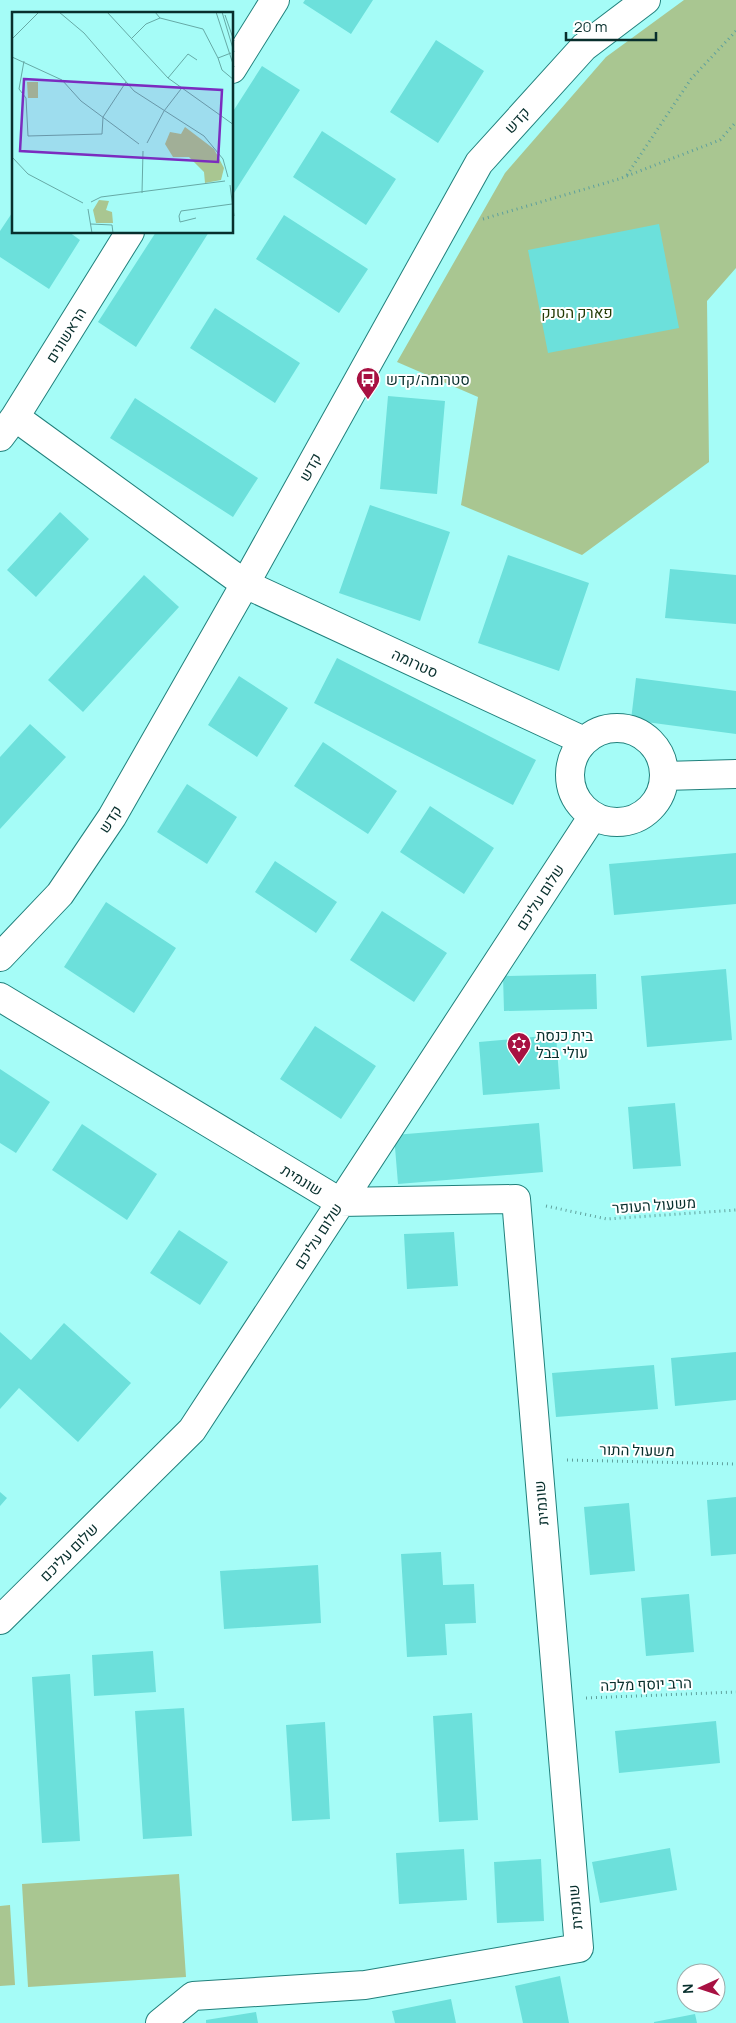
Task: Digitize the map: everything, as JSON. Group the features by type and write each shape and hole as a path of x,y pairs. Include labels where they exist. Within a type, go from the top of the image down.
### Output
{"street":[{"path":"234,66 276,0"},
{"name":"קדש","path":"0,957 60,894 102,832 245,584 479,163 584,47 646,0"},
{"name":"הראשונים","path":"8,427 129,234"},
{"name":"סטרומה","path":"8,427 245,584 584,741"},
{"path":"612,728 628,729 642,736 654,746 662,760 664,776 661,792 653,806 640,816 625,822 608,822 593,816 582,807 574,795 570,781 570,766 575,753 584,741 597,732 612,728"},
{"path":"664,776 736,774"},
{"name":"שלום עליכם","path":"0,1620 192,1430 593,816"},
{"name":"שונמית","path":"0,998 340,1202 516,1199 579,1948 365,1985 193,1996 160,2023"}],"path":[{"path":"627,175 691,79 736,31"},
{"path":"442,230 512,211 627,175 720,140 736,122"},
{"name":"משעול העופר","path":"516,1199 607,1219 736,1210"},
{"name":"משעול התור","path":"538,1459 736,1464"},
{"name":"הרב יוסף מלכה","path":"558,1699 736,1692"}],"green space":[{"name":"פארק הטנק","path":"684,0 736,0 736,268 707,301 709,462 582,555 461,505 478,397 397,362 505,173 606,57"},
{"path":"179,1874 186,1977 28,1987 22,1884"},
{"path":"10,1905 15,1985 0,1986 0,1906"}],"building":[{"path":"305,0 373,0 351,34 303,3"},
{"path":"436,40 484,71 438,143 390,112"},
{"path":"262,66 300,90 234,193 234,110"},
{"path":"322,131 396,179 366,225 293,177"},
{"path":"12,213 12,234 72,234 80,240 49,289 0,257 0,231"},
{"path":"284,215 368,269 339,313 256,259"},
{"path":"659,224 679,328 548,353 528,250"},
{"path":"155,234 208,234 136,347 98,322"},
{"path":"215,308 300,363 275,403 190,348"},
{"path":"388,396 445,401 437,494 380,489"},
{"path":"135,398 258,478 233,517 110,438"},
{"path":"370,505 450,532 420,621 339,593"},
{"path":"60,512 89,539 36,597 7,570"},
{"path":"508,555 589,583 559,671 478,643"},
{"path":"670,569 736,575 736,624 665,618"},
{"path":"144,575 179,607 83,712 48,680"},
{"path":"337,658 536,760 513,805 314,703"},
{"path":"239,676 288,708 257,757 208,725"},
{"path":"636,678 736,691 736,734 631,720"},
{"path":"30,724 66,757 0,829 0,757"},
{"path":"323,742 397,791 368,834 294,786"},
{"path":"187,784 237,817 207,864 157,832"},
{"path":"430,806 494,848 464,894 400,852"},
{"path":"736,853 736,904 614,915 609,864"},
{"path":"275,861 337,902 316,933 255,892"},
{"path":"106,902 176,948 134,1013 64,967"},
{"path":"382,911 447,953 414,1002 350,960"},
{"path":"726,969 732,1040 647,1047 641,976"},
{"path":"596,974 597,1009 504,1011 503,976"},
{"path":"315,1026 376,1066 341,1119 280,1079"},
{"name":"בית כנסת עולי בבל","path":"556,1035 560,1089 483,1095 479,1042"},
{"path":"0,1069 50,1102 16,1153 0,1143"},
{"path":"675,1103 681,1166 633,1169 628,1107"},
{"path":"539,1123 543,1172 398,1184 394,1135"},
{"path":"82,1124 157,1174 127,1220 52,1170"},
{"path":"179,1230 228,1262 200,1305 150,1273"},
{"path":"454,1232 458,1286 407,1289 404,1234"},
{"path":"64,1323 131,1383 78,1442 19,1388 0,1409 0,1332 31,1360"},
{"path":"736,1352 736,1400 675,1406 671,1358"},
{"path":"654,1365 658,1409 556,1417 552,1373"},
{"path":"0,1492 7,1498 0,1506"},
{"path":"736,1497 736,1554 711,1556 707,1500"},
{"path":"629,1503 635,1571 590,1575 584,1507"},
{"path":"441,1552 443,1585 474,1584 476,1623 445,1624 447,1655 407,1657 401,1554"},
{"path":"318,1565 321,1623 224,1629 220,1571"},
{"path":"689,1594 694,1652 646,1656 641,1598"},
{"path":"153,1651 156,1692 94,1696 92,1655"},
{"path":"70,1674 80,1841 42,1843 32,1677"},
{"path":"184,1708 192,1836 143,1839 135,1711"},
{"path":"472,1713 478,1820 439,1822 433,1716"},
{"path":"716,1721 720,1763 619,1773 615,1731"},
{"path":"325,1722 330,1819 292,1821 286,1725"},
{"path":"670,1848 677,1890 600,1903 592,1862"},
{"path":"464,1849 467,1900 399,1904 396,1853"},
{"path":"541,1859 544,1921 497,1923 494,1862"},
{"path":"560,1976 569,2023 523,2023 515,1986"},
{"path":"451,1999 456,2023 395,2023 392,2011"},
{"path":"256,2012 258,2023 206,2023 206,2020"},
{"path":"695,2014 697,2023 654,2023 654,2022"}],"place":[{"name":"סטרומה/קדש","path":"368,400"},
{"name":"בית כנסת עולי בבל","path":"519,1065"}]}
